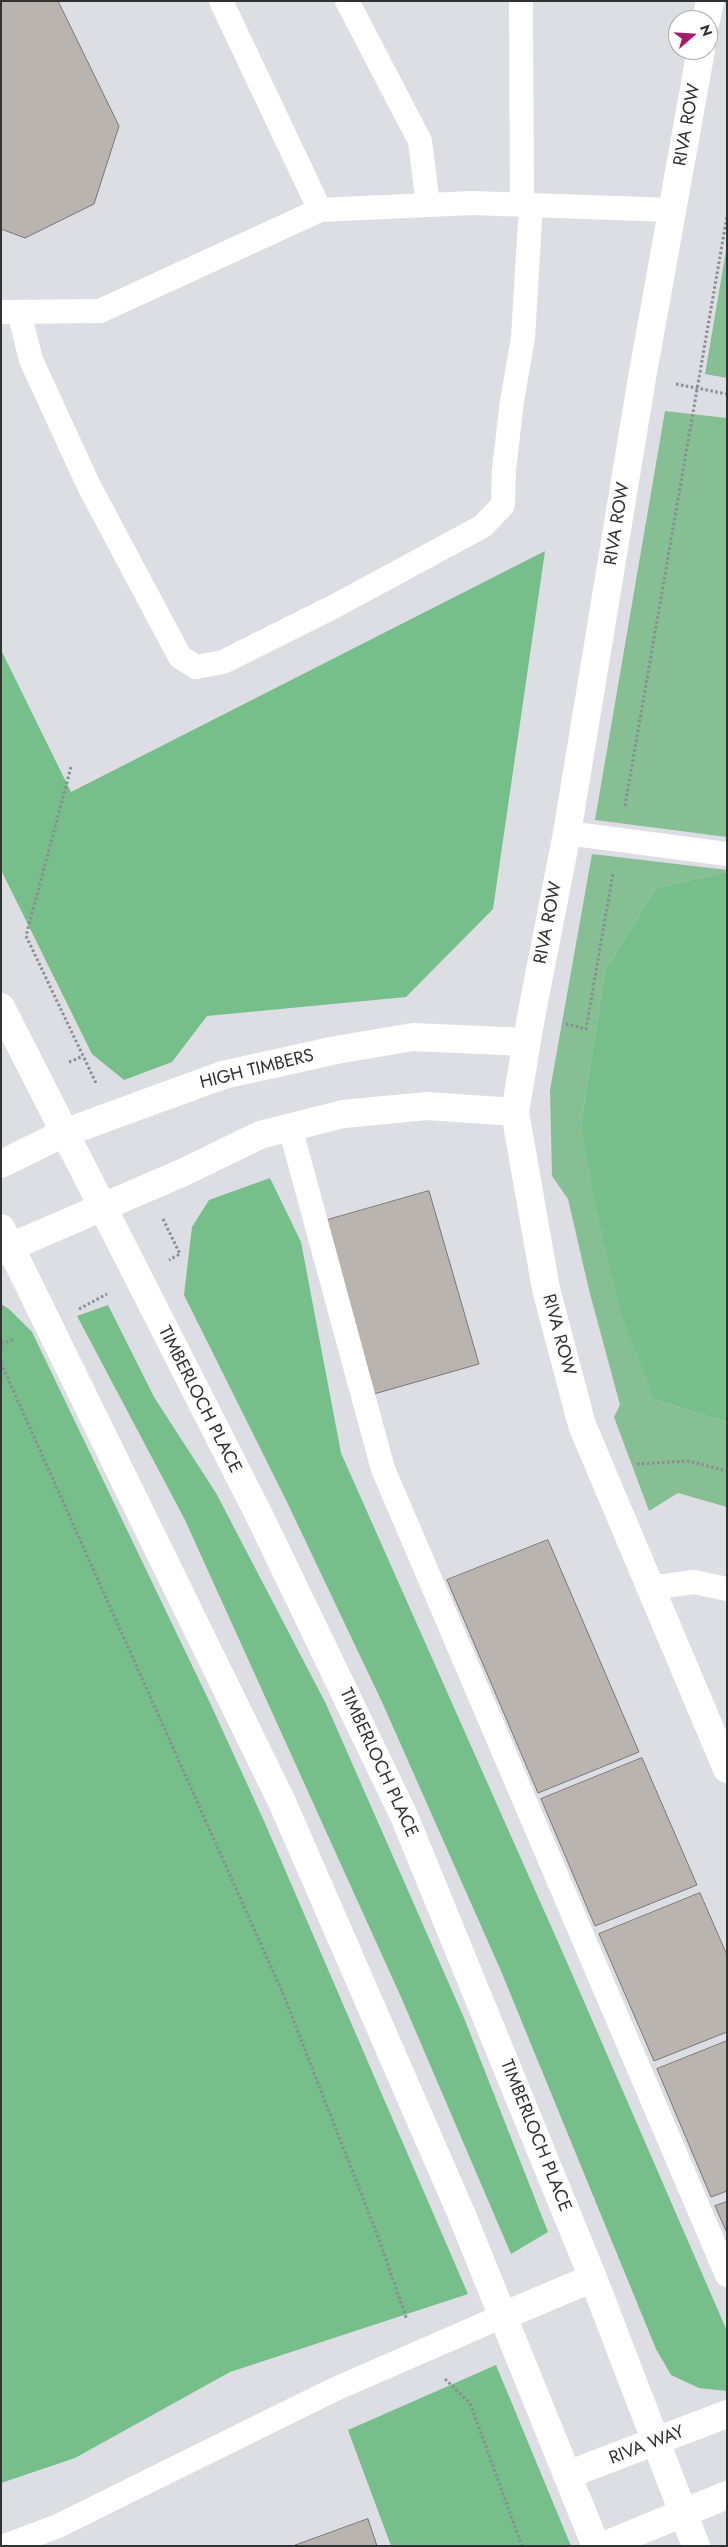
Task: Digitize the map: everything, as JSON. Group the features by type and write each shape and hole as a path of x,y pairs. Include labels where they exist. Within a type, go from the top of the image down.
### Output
{"street":[{"name":"RIVA ROW","path":"699,60 642,378 567,833 528,1029 515,1112 546,1290 582,1425 727,1769"},
{"name":"TIMBERLOCH PLACE","path":"1,1007 171,1346 260,1517 404,1816 592,2278 696,2546"},
{"name":"HIGH TIMBERS","path":"1,1164 64,1133 223,1075 336,1050 413,1037 528,1029"},
{"path":"515,1112 427,1106 343,1114 290,1127 260,1135 184,1172 102,1206 4,1242 282,1802 378,2018 503,2316 596,2546"},
{"path":"503,2316 592,2278"},
{"name":"RIVA WAY","path":"567,2475 657,2443 727,2414"},
{"path":"603,2546 727,2495"}],"lane":[{"path":"221,1 320,210"},
{"path":"347,1 420,141 428,205"},
{"path":"520,1 527,205 523,338 506,450 503,504 483,526 335,606 223,662 196,667 180,657 89,486 10,312 100,311 320,210 428,205 527,205 672,210"},
{"path":"567,833 727,854"},
{"path":"290,1127 382,1469 727,2275"},
{"path":"650,1588 694,1582 727,1589"},
{"path":"5,2546 58,2526 333,2390 503,2316"}],"path":[{"path":"528,1029 586,1029 727,216"},
{"path":"642,378 727,394"},
{"path":"1,1363 284,1996 380,2242 418,2353 470,2403 522,2546"},
{"path":"600,1468 688,1460 727,1471"}],"green space":[{"path":"727,245 727,378 705,374"},
{"path":"665,411 727,418 727,837 595,820"},
{"path":"545,551 493,909 406,997 207,1016 172,1062 124,1080 92,1054 1,870 1,650 71,792"},
{"path":"592,854 727,870 727,872 656,888 605,971 581,1125 655,1400 727,1422 727,1507 678,1493 649,1511 614,1417 620,1405 589,1290 568,1199 552,1176 550,1090"},
{"path":"727,872 727,1422 655,1400 622,1316 597,1212 581,1125 605,971 656,888"},
{"path":"270,1178 301,1242 341,1453 566,1960 727,2331 727,2391 699,2388 671,2375 656,2349 501,1971 382,1702 286,1500 184,1295 192,1227 209,1200"},
{"path":"1,1304 9,1309 32,1332 211,1705 264,1821 468,2294 230,2372 75,2458 1,2483"},
{"path":"108,1305 154,1397 216,1493 326,1704 464,2018 548,2232 511,2254 401,1997 185,1520 77,1316"},
{"path":"496,2365 571,2546 391,2546 348,2430"}],"building":[{"path":"1,1 58,1 119,126 94,204 25,238 1,229"},
{"path":"429,1191 479,1364 374,1394 324,1221"},
{"path":"548,1540 639,1752 538,1793 447,1580"},
{"path":"642,1758 697,1885 595,1926 541,1799"},
{"path":"700,1893 727,1955 727,2032 654,2061 599,1934"},
{"path":"727,2041 727,2191 711,2197 657,2069"},
{"path":"727,2202 727,2233 715,2206"},
{"path":"368,2519 377,2546 293,2546"}]}
